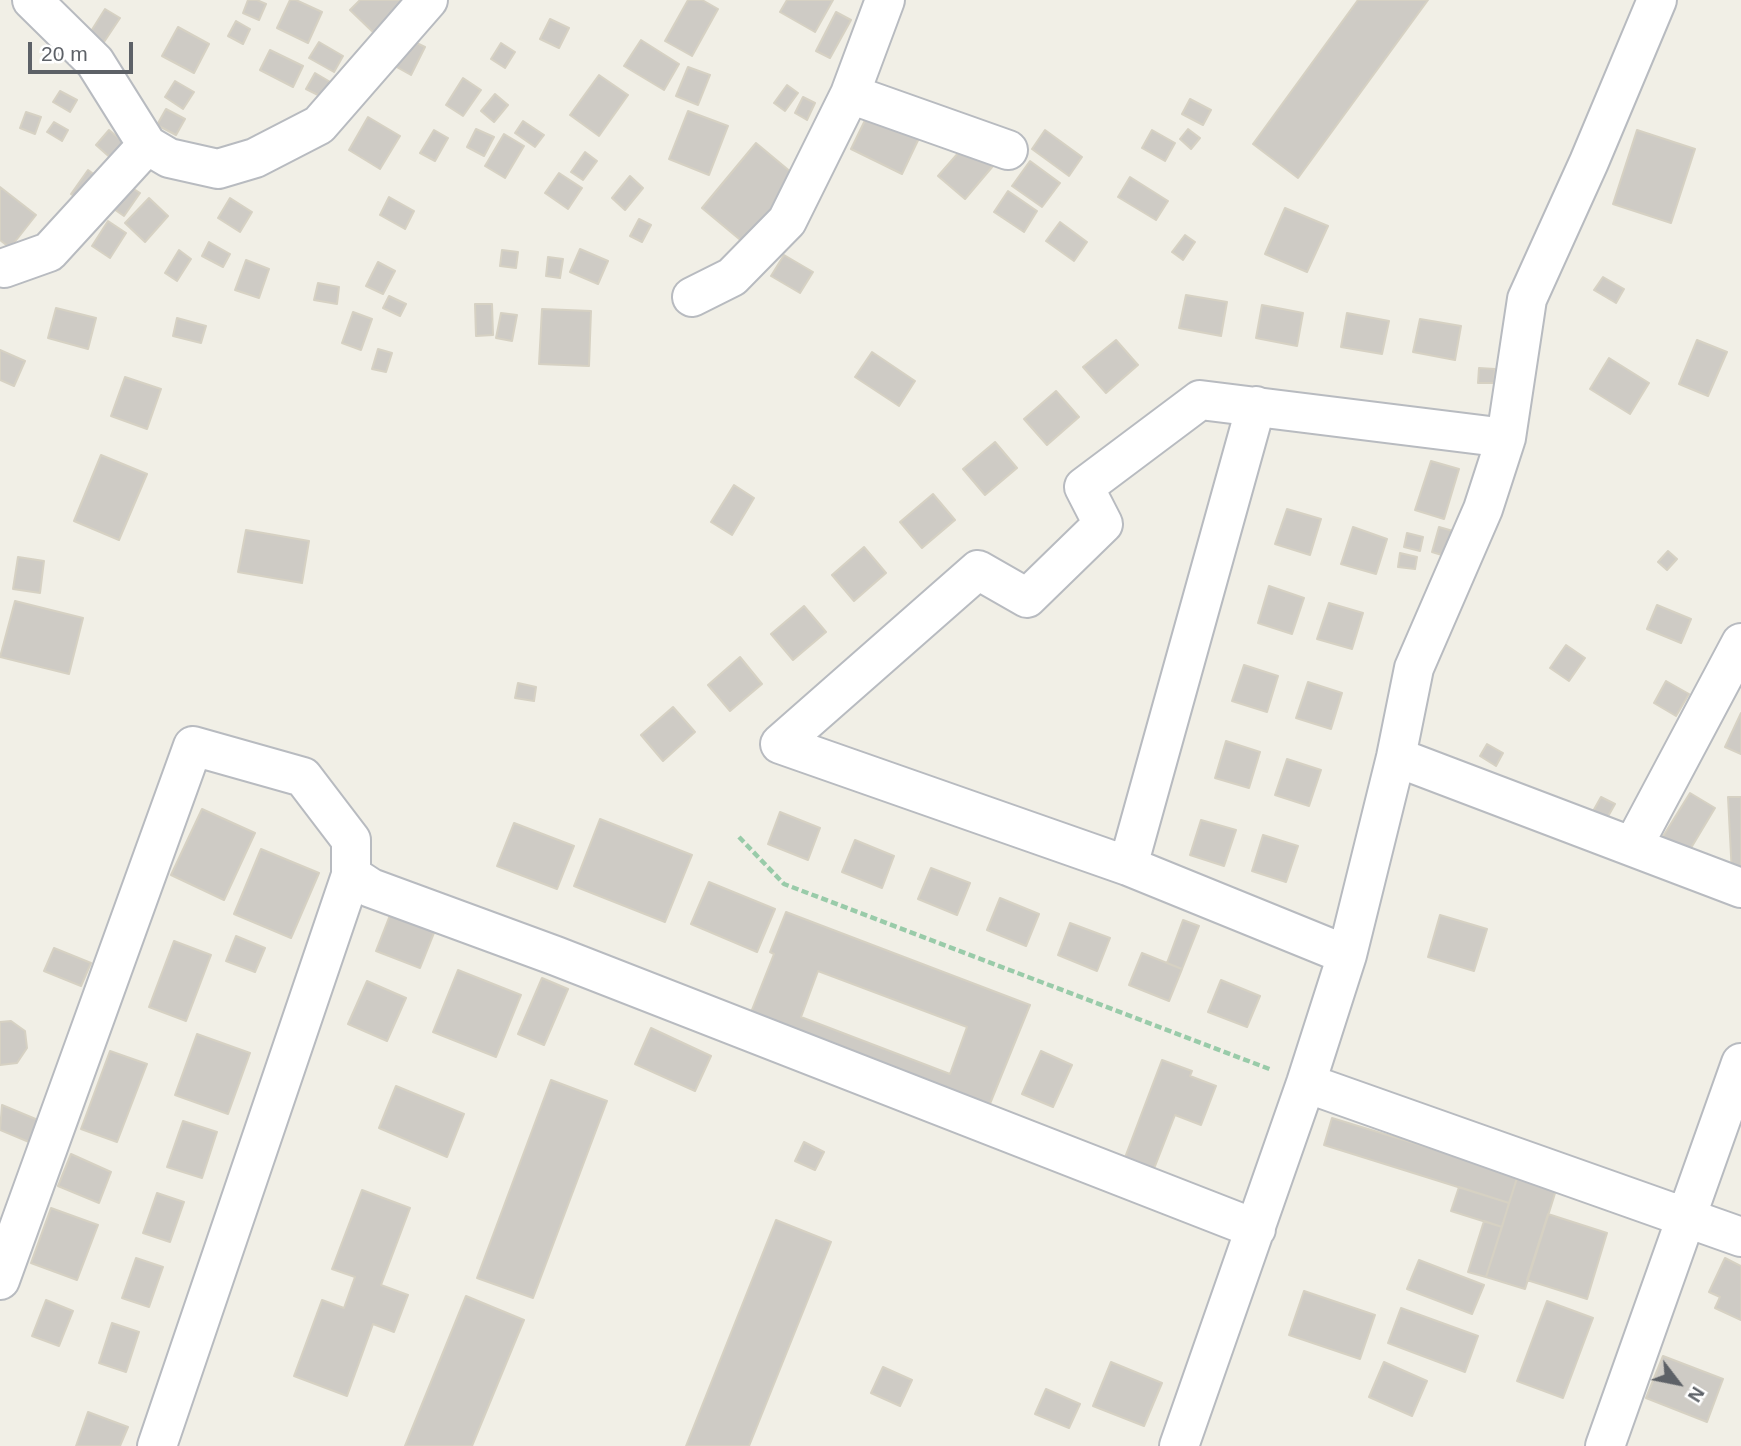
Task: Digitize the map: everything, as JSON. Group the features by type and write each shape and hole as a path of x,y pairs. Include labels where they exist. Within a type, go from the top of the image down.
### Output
{"street":[{"path":"32,0 95,62 147,145 169,158 218,169 256,158 318,125 428,0"},
{"path":"692,297 732,277 786,221 850,94 885,0"},
{"path":"1179,1446 1256,1229 1347,956 1396,757 1414,668 1483,509 1506,438 1527,299 1589,162 1657,0"},
{"path":"850,94 1008,149"},
{"path":"4,268 49,252 147,145"},
{"path":"1347,956 1128,866 780,744 978,570 1027,597 1103,524 1084,487 1200,400 1506,438"},
{"path":"1128,866 1256,406"},
{"path":"1633,846 1741,643"},
{"path":"0,1280 8,1231 193,746 303,777 351,840 351,875 157,1446"},
{"path":"1396,757 1741,888"},
{"path":"351,875 371,888 569,961 1256,1229"},
{"path":"1605,1446 1741,1063"},
{"path":"1306,1083 1741,1237"}],"path":[{"path":"739,837 784,884 1306,1083"}],"building":[{"path":"248,0 266,4 259,20 243,13"},
{"path":"290,0 296,0 322,12 308,43 277,28"},
{"path":"360,0 403,0 376,35 350,10"},
{"path":"688,0 702,0 718,9 692,56 665,41"},
{"path":"787,0 833,0 815,32 780,12"},
{"path":"1358,0 1428,0 1298,178 1253,144"},
{"path":"105,9 120,18 102,45 88,36"},
{"path":"836,12 851,20 830,58 816,51"},
{"path":"550,19 569,28 559,48 540,39"},
{"path":"236,21 250,29 243,44 228,36"},
{"path":"178,27 209,44 194,73 162,56"},
{"path":"406,38 425,47 411,75 393,65"},
{"path":"641,40 679,64 664,90 624,66"},
{"path":"319,42 343,56 334,72 309,58"},
{"path":"501,43 515,52 505,68 491,59"},
{"path":"270,50 303,66 293,87 260,70"},
{"path":"688,67 710,75 698,105 676,96"},
{"path":"315,73 332,83 324,98 306,89"},
{"path":"599,75 628,95 599,136 570,115"},
{"path":"463,78 481,90 463,116 446,105"},
{"path":"175,81 194,92 183,109 165,97"},
{"path":"787,85 798,93 785,111 774,103"},
{"path":"60,91 77,100 70,112 53,102"},
{"path":"495,94 508,105 494,122 481,111"},
{"path":"803,97 815,103 807,120 795,113"},
{"path":"1190,99 1211,110 1203,125 1182,114"},
{"path":"166,109 185,119 176,135 157,125"},
{"path":"870,110 921,134 902,174 851,149"},
{"path":"688,111 728,126 709,175 669,159"},
{"path":"26,112 41,117 35,134 20,128"},
{"path":"368,117 400,136 380,169 349,150"},
{"path":"523,121 544,135 535,147 515,133"},
{"path":"54,122 68,130 62,141 47,132"},
{"path":"476,129 494,137 484,156 467,147"},
{"path":"1188,129 1200,138 1191,149 1180,139"},
{"path":"109,130 127,145 113,160 96,145"},
{"path":"434,130 448,138 435,161 420,153"},
{"path":"1045,130 1082,157 1069,176 1032,149"},
{"path":"1152,130 1175,143 1165,161 1142,148"},
{"path":"1637,130 1695,149 1671,223 1613,204"},
{"path":"504,134 524,146 505,178 485,166"},
{"path":"756,143 798,178 744,243 702,208"},
{"path":"967,143 993,166 965,199 938,176"},
{"path":"585,152 597,161 583,180 571,172"},
{"path":"1030,161 1060,183 1042,207 1012,186"},
{"path":"88,170 105,182 87,206 71,194"},
{"path":"559,173 582,188 568,209 545,193"},
{"path":"630,176 643,188 625,210 612,198"},
{"path":"1130,177 1168,201 1156,220 1118,197"},
{"path":"123,182 140,193 124,216 108,205"},
{"path":"0,187 36,215 10,248 0,240"},
{"path":"1008,191 1037,211 1024,232 994,212"},
{"path":"389,197 414,211 405,229 380,215"},
{"path":"149,198 168,216 145,242 125,223"},
{"path":"230,198 252,212 240,232 218,218"},
{"path":"1285,208 1328,226 1307,272 1265,254"},
{"path":"639,219 651,225 642,242 630,236"},
{"path":"108,221 126,233 110,258 92,246"},
{"path":"1060,222 1087,242 1074,261 1046,241"},
{"path":"1185,235 1195,242 1183,260 1172,252"},
{"path":"209,242 230,254 223,267 202,256"},
{"path":"580,249 608,261 598,284 570,272"},
{"path":"179,250 191,259 177,281 165,273"},
{"path":"502,250 518,252 516,268 500,266"},
{"path":"784,255 813,272 800,293 771,276"},
{"path":"548,257 563,259 560,278 546,276"},
{"path":"246,260 269,269 259,298 235,290"},
{"path":"378,262 395,271 383,294 366,286"},
{"path":"1603,277 1624,289 1616,303 1594,290"},
{"path":"318,283 339,287 337,304 314,300"},
{"path":"1186,295 1227,302 1221,336 1179,328"},
{"path":"389,296 406,304 400,316 383,308"},
{"path":"475,304 492,304 493,335 476,336"},
{"path":"1262,305 1303,313 1297,346 1256,338"},
{"path":"56,308 96,318 88,349 48,338"},
{"path":"542,309 591,311 589,366 539,364"},
{"path":"353,312 372,319 361,350 342,343"},
{"path":"501,313 517,315 512,341 496,338"},
{"path":"1347,313 1389,321 1382,354 1341,347"},
{"path":"177,318 206,326 201,343 173,336"},
{"path":"1420,319 1461,326 1455,360 1413,352"},
{"path":"1116,340 1138,365 1106,393 1083,367"},
{"path":"1697,340 1727,352 1708,396 1679,384"},
{"path":"378,349 392,353 386,372 372,369"},
{"path":"0,350 25,361 14,386 0,380"},
{"path":"872,352 915,381 899,406 855,377"},
{"path":"1609,358 1649,383 1630,414 1590,389"},
{"path":"1479,368 1495,369 1494,383 1478,383"},
{"path":"125,377 161,389 147,429 111,416"},
{"path":"1056,391 1079,417 1047,445 1024,419"},
{"path":"995,442 1017,468 985,495 963,469"},
{"path":"101,455 147,474 119,540 74,521"},
{"path":"1431,461 1459,469 1444,519 1415,510"},
{"path":"734,485 754,498 732,535 711,522"},
{"path":"933,494 955,520 922,548 900,522"},
{"path":"1287,509 1321,519 1310,555 1275,544"},
{"path":"1353,527 1387,539 1376,574 1341,564"},
{"path":"1439,527 1453,531 1445,556 1432,552"},
{"path":"246,530 309,541 302,583 238,572"},
{"path":"1407,533 1423,537 1420,551 1404,547"},
{"path":"864,547 886,573 854,601 832,575"},
{"path":"1668,551 1677,559 1667,570 1658,562"},
{"path":"1400,553 1417,557 1415,569 1398,567"},
{"path":"18,557 44,561 40,593 13,589"},
{"path":"1269,586 1304,598 1292,634 1258,623"},
{"path":"15,601 83,618 69,674 0,657"},
{"path":"1329,603 1363,613 1352,649 1317,639"},
{"path":"1657,605 1691,619 1681,643 1647,629"},
{"path":"804,606 826,632 793,660 771,634"},
{"path":"1566,645 1585,658 1569,681 1550,668"},
{"path":"740,657 762,684 730,711 708,685"},
{"path":"1244,665 1278,676 1267,712 1232,701"},
{"path":"1666,681 1689,694 1676,716 1654,703"},
{"path":"1308,682 1342,693 1331,729 1296,718"},
{"path":"518,683 536,687 534,701 515,698"},
{"path":"673,707 695,732 663,761 641,735"},
{"path":"1741,713 1741,754 1725,747"},
{"path":"1226,741 1260,752 1249,788 1215,778"},
{"path":"1487,744 1503,753 1496,766 1480,756"},
{"path":"1287,759 1321,770 1309,806 1275,795"},
{"path":"1690,793 1715,808 1688,853 1662,838"},
{"path":"1601,797 1615,804 1606,820 1592,813"},
{"path":"1728,797 1741,797 1741,874 1732,875"},
{"path":"202,809 255,833 224,900 171,875"},
{"path":"780,812 820,828 808,860 768,844"},
{"path":"600,819 692,855 665,922 574,886"},
{"path":"1201,820 1236,830 1224,866 1190,855"},
{"path":"514,823 574,846 557,889 497,866"},
{"path":"1263,835 1298,846 1286,882 1252,871"},
{"path":"855,840 894,856 882,888 842,872"},
{"path":"261,849 319,873 291,938 234,914"},
{"path":"931,868 970,883 957,915 918,899"},
{"path":"709,882 775,909 757,952 691,924"},
{"path":"1000,898 1039,914 1026,946 987,930"},
{"path":"392,910 436,928 420,968 376,951"},
{"path":"786,912 1030,1005 985,1116 746,1025 774,954 770,952","holes":["818,971 967,1027 950,1074 801,1017"]},
{"path":"1440,915 1487,929 1474,971 1428,957"},
{"path":"1183,920 1199,926 1182,969 1167,963"},
{"path":"1070,923 1110,938 1097,971 1058,955"},
{"path":"236,936 265,948 255,972 226,961"},
{"path":"174,941 211,955 186,1021 149,1007"},
{"path":"54,948 91,963 81,986 44,971"},
{"path":"1142,953 1182,969 1169,1001 1129,985"},
{"path":"458,970 521,995 496,1057 433,1032"},
{"path":"542,978 568,989 544,1045 518,1034"},
{"path":"1221,980 1260,996 1247,1027 1208,1012"},
{"path":"367,981 406,998 387,1041 348,1024"},
{"path":"11,1021 25,1031 27,1048 17,1063 0,1065 0,1022"},
{"path":"651,1028 711,1056 695,1091 635,1064"},
{"path":"197,1034 250,1053 228,1114 175,1095"},
{"path":"110,1051 147,1064 117,1142 81,1129"},
{"path":"1041,1051 1072,1065 1053,1107 1022,1094"},
{"path":"1162,1060 1192,1071 1190,1076 1216,1086 1201,1125 1175,1115 1150,1179 1121,1168"},
{"path":"551,1080 607,1101 533,1298 477,1278"},
{"path":"396,1086 464,1114 447,1157 379,1128"},
{"path":"2,1105 38,1120 29,1142 0,1130"},
{"path":"1332,1118 1518,1175 1509,1203 1324,1145"},
{"path":"183,1121 217,1132 202,1178 167,1167"},
{"path":"804,1142 824,1152 815,1170 795,1161"},
{"path":"71,1154 111,1172 99,1203 58,1186"},
{"path":"1518,1175 1557,1187 1525,1289 1486,1277"},
{"path":"1459,1187 1509,1203 1502,1227 1451,1211"},
{"path":"362,1190 410,1208 381,1285 408,1295 394,1332 373,1324 347,1396 294,1376 322,1300 344,1308 355,1277 332,1269"},
{"path":"157,1193 184,1202 170,1242 143,1233"},
{"path":"51,1208 98,1225 77,1280 31,1263"},
{"path":"1548,1214 1607,1233 1587,1299 1527,1280"},
{"path":"776,1220 831,1242 749,1446 686,1446"},
{"path":"1484,1221 1502,1227 1486,1277 1468,1272"},
{"path":"136,1258 163,1267 149,1307 122,1298"},
{"path":"1725,1258 1741,1266 1741,1320 1715,1308 1720,1297 1709,1292"},
{"path":"1419,1260 1484,1285 1472,1314 1407,1289"},
{"path":"1304,1291 1375,1315 1360,1359 1289,1335"},
{"path":"466,1296 524,1320 472,1446 405,1446"},
{"path":"46,1300 73,1311 59,1346 32,1336"},
{"path":"1547,1301 1593,1318 1563,1398 1517,1381"},
{"path":"1401,1308 1478,1336 1465,1372 1388,1343"},
{"path":"112,1323 139,1332 126,1372 99,1363"},
{"path":"1663,1356 1723,1379 1707,1422 1646,1398"},
{"path":"1111,1362 1162,1383 1144,1426 1093,1406"},
{"path":"1384,1362 1427,1381 1412,1416 1369,1397"},
{"path":"883,1367 912,1380 900,1406 871,1393"},
{"path":"1046,1389 1080,1404 1069,1428 1035,1414"},
{"path":"88,1412 128,1427 120,1446 76,1446"}]}
